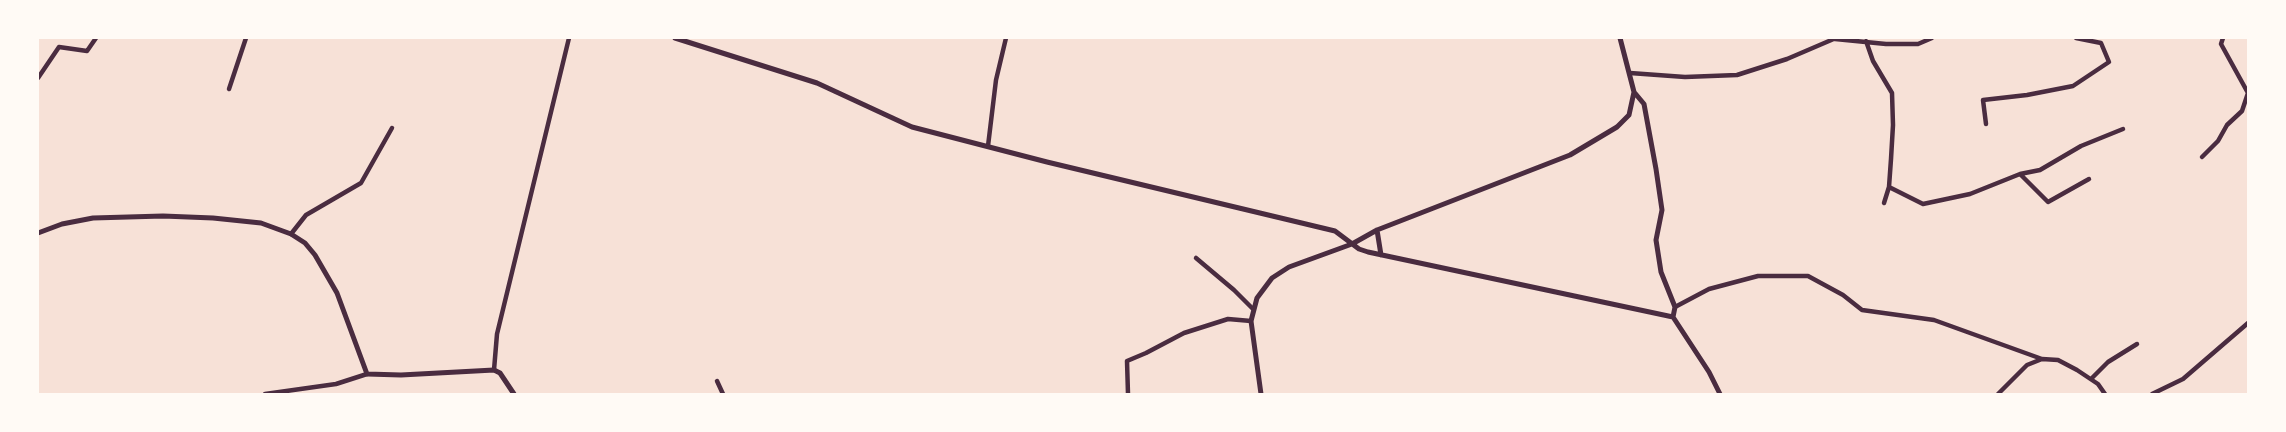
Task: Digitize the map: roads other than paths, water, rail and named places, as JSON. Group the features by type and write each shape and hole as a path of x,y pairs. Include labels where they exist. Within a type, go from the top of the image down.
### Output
{"street":[{"path":"38,78 59,47 88,51 96,38"},
{"path":"229,89 246,38"},
{"path":"494,370 497,334 569,38"},
{"path":"675,38 817,83 912,127 1335,231 1352,244 1368,252 1673,317 1710,372 1720,394"},
{"path":"988,146 996,80 1006,38"},
{"path":"1260,394 1251,321 1257,298 1272,278 1289,267 1352,244 1377,230 1570,155 1617,127 1629,115 1634,92 1620,38"},
{"path":"1630,73 1685,77 1738,75 1787,59 1835,38 1886,44 1918,44 1932,38"},
{"path":"1986,124 1983,100 2027,95 2073,86 2109,62 2101,43 2076,38"},
{"path":"2202,156 2218,141 2227,125 2242,111 2248,93 2221,44 2223,38"},
{"path":"1866,41 1873,61 1892,93 1893,125 1889,187 1884,203"},
{"path":"1634,92 1644,104 1648,124 1662,210 1656,240 1661,272 1675,307 1673,317"},
{"path":"291,234 306,215 361,183 392,128"},
{"path":"1889,187 1924,204 1970,194 2020,174 2040,170 2081,146 2123,129"},
{"path":"2020,174 2048,202 2089,179"},
{"path":"38,233 62,224 93,218 163,216 213,218 261,223 291,234 305,243 315,255 337,294 368,374"},
{"path":"1377,230 1381,254"},
{"path":"1196,258 1253,309"},
{"path":"1675,307 1709,289 1758,276 1808,276 1843,295 1862,310 1934,320 2042,359 2058,360 2078,370 2098,384 2104,394"},
{"path":"1128,394 1127,361 1184,333 1228,320 1251,321"},
{"path":"2152,394 2183,379 2248,322"},
{"path":"2091,379 2108,362 2137,344"},
{"path":"1998,394 2027,365 2042,359"},
{"path":"265,394 336,384 368,374 401,375 494,370 500,373 514,394"},
{"path":"717,381 723,394"}]}
